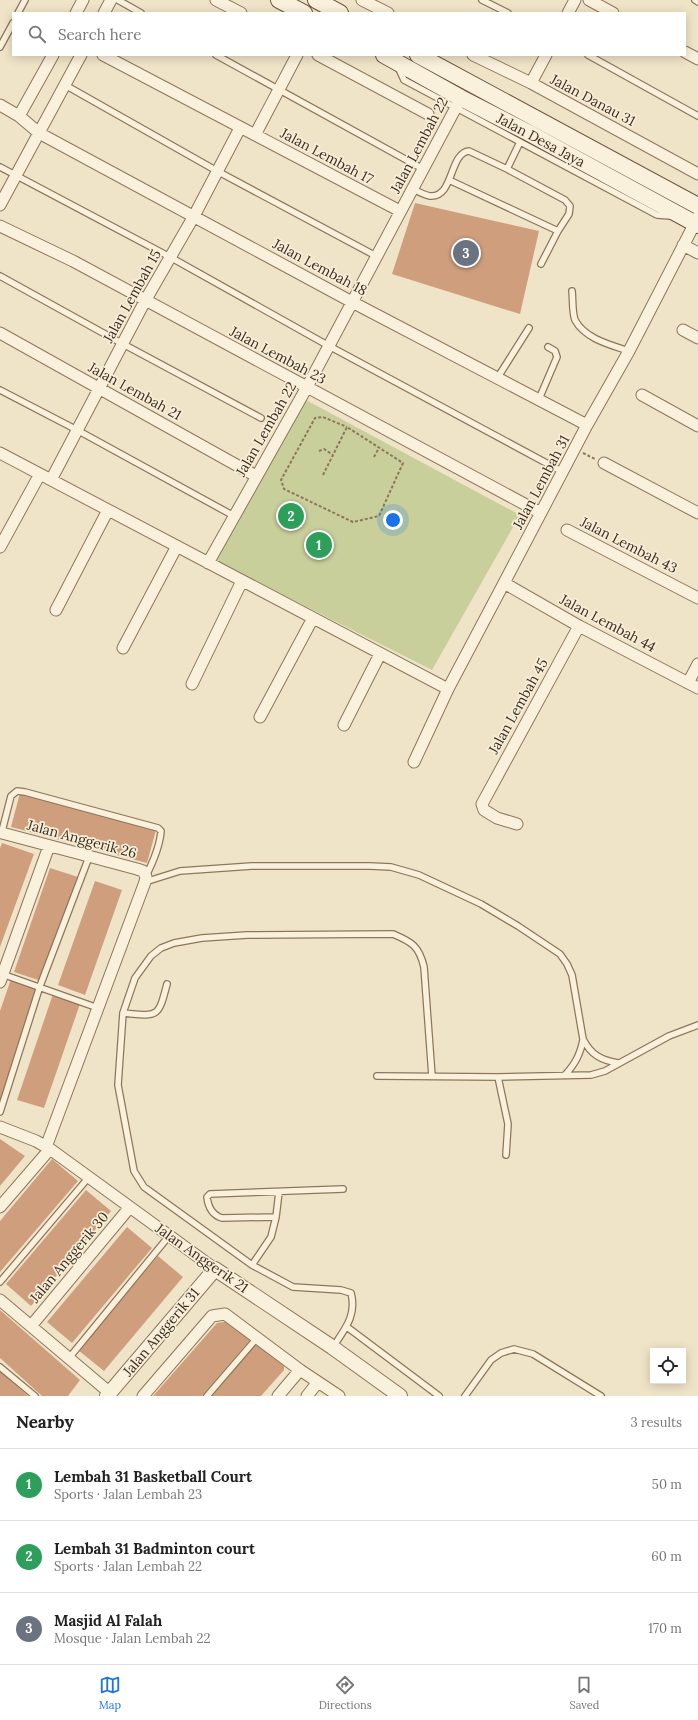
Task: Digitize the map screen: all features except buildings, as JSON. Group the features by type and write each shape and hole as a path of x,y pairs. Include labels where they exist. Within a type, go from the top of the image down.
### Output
{"main road":[{"path":"279,0 302,12"},
{"path":"316,0 338,12"},
{"name":"Jalan Desa Jaya","path":"420,56 698,206"},
{"name":"Jalan Desa Jaya","path":"390,58 458,104 529,133 694,221"}],"street":[{"path":"77,12 83,0"},
{"path":"105,12 111,0"},
{"path":"216,0 238,12"},
{"path":"362,0 386,12"},
{"path":"568,12 574,0"},
{"path":"589,0 611,12"},
{"path":"686,53 698,59"},
{"path":"19,116 51,56"},
{"path":"0,205 80,56"},
{"name":"Jalan Lembah 17","path":"105,56 400,211"},
{"path":"256,135 296,56"},
{"path":"320,56 428,114"},
{"name":"Jalan Danau 31","path":"475,56 531,83 698,174"},
{"path":"531,83 545,56"},
{"name":"Jalan Lembah 22","path":"208,563 307,387 458,104"},
{"name":"Jalan Lembah 18","path":"0,105 19,116 39,133 352,302 498,377 587,425"},
{"name":"Jalan Lembah 15","path":"51,480 145,301 194,216 240,128"},
{"name":"Jalan Lembah 31","path":"414,762 448,689 587,425 629,351 694,221"},
{"name":"Jalan Lembah 23","path":"0,226 73,261 541,514"},
{"path":"683,245 698,253"},
{"path":"683,330 698,338"},
{"name":"Jalan Lembah 21","path":"0,333 256,476"},
{"path":"642,396 698,426"},
{"path":"0,453 448,689"},
{"path":"604,464 698,513"},
{"path":"0,547 40,474"},
{"path":"56,610 108,510"},
{"name":"Jalan Lembah 43","path":"567,530 698,598"},
{"path":"123,648 176,546"},
{"path":"192,684 242,581"},
{"name":"Jalan Lembah 44","path":"504,583 579,626 693,685"},
{"path":"260,717 313,618"},
{"name":"Jalan Lembah 45","path":"517,824 506,822 486,812 483,807 483,801 579,626"},
{"path":"344,726 380,654"},
{"path":"693,685 698,664"},
{"name":"Jalan Anggerik 26","path":"1,835 137,869 143,871 145,880"},
{"path":"1,976 49,846"},
{"path":"0,1207 48,1148 145,880"},
{"name":"Jalan Anggerik 21","path":"0,1127 36,1141 48,1148 215,1269 332,1347 400,1396"},
{"name":"Jalan Anggerik 30","path":"31,1326 130,1207"},
{"name":"Jalan Anggerik 31","path":"108,1394 215,1269"},
{"path":"0,1300 69,1358 108,1394"},
{"path":"143,1396 212,1316 225,1314 300,1370 339,1396"},
{"path":"278,1396 300,1370"},
{"path":"307,1396 318,1382"}],"lane":[{"path":"19,12 25,0"},
{"path":"118,0 139,12"},
{"path":"482,0 506,12"},
{"path":"0,47 12,24"},
{"path":"218,56 423,169"},
{"path":"590,56 698,116"},
{"path":"65,85 217,171 376,256"},
{"path":"458,104 520,142 658,215 694,221"},
{"path":"507,169 520,142"},
{"path":"412,189 426,195 435,195 442,192 449,180 459,156 465,151 472,152 507,169 569,203 569,214 558,231 541,264"},
{"path":"0,167 170,257 329,346 563,472"},
{"path":"449,180 558,231"},
{"path":"0,276 122,344 261,418"},
{"path":"572,291 575,319 582,328 599,340 629,351"},
{"path":"498,377 529,328"},
{"path":"539,399 557,357 555,351 548,347"},
{"path":"0,390 77,430 234,516"},
{"path":"1,835 11,796 17,791 158,828 161,831 161,838 145,880"},
{"path":"0,1112 40,986 89,856"},
{"path":"145,880 180,871 252,866 391,867 419,875 481,904 560,954 572,975 583,1039 587,1047 596,1056 605,1061 618,1063"},
{"path":"332,1347 347,1327 354,1304 351,1293 341,1290 293,1287 252,1265 144,1187 134,1171 118,1085 124,1013 135,978 151,956 161,948 174,943 202,938 247,935 393,934 412,942 422,957 432,1076"},
{"path":"1,976 40,986 98,1008"},
{"path":"124,1013 145,1015 155,1013 161,1006 167,984"},
{"path":"377,1076 498,1077 591,1075 605,1071 669,1036 698,1025"},
{"path":"565,1075 574,1065 579,1056 583,1039"},
{"path":"498,1077 508,1124 506,1155"},
{"path":"0,1282 89,1177"},
{"path":"276,1217 222,1218 216,1216 208,1206 208,1197 210,1194 342,1189"},
{"path":"252,1265 271,1237 276,1217 279,1192"},
{"path":"69,1358 169,1236"},
{"path":"347,1327 439,1396"},
{"path":"207,1396 257,1338"},
{"path":"465,1396 491,1360 501,1353 514,1349 533,1354 601,1396"},
{"path":"0,1367 35,1396"}],"path":[{"path":"323,417 347,427 403,463 379,516 353,522 284,489 281,480 315,418 323,417"},
{"path":"323,475 347,427"},
{"path":"374,457 379,448"},
{"path":"319,451 324,449 333,455"},
{"path":"575,449 604,464"}],"green space":[{"path":"306,400 520,515 432,670 215,561"}],"place":[{"name":"Masjid Al Falah","path":"466,253"},
{"name":"Lembah 31 Badminton court","path":"291,516"},
{"name":"Lembah 31 Basketball Court","path":"319,545"}]}
